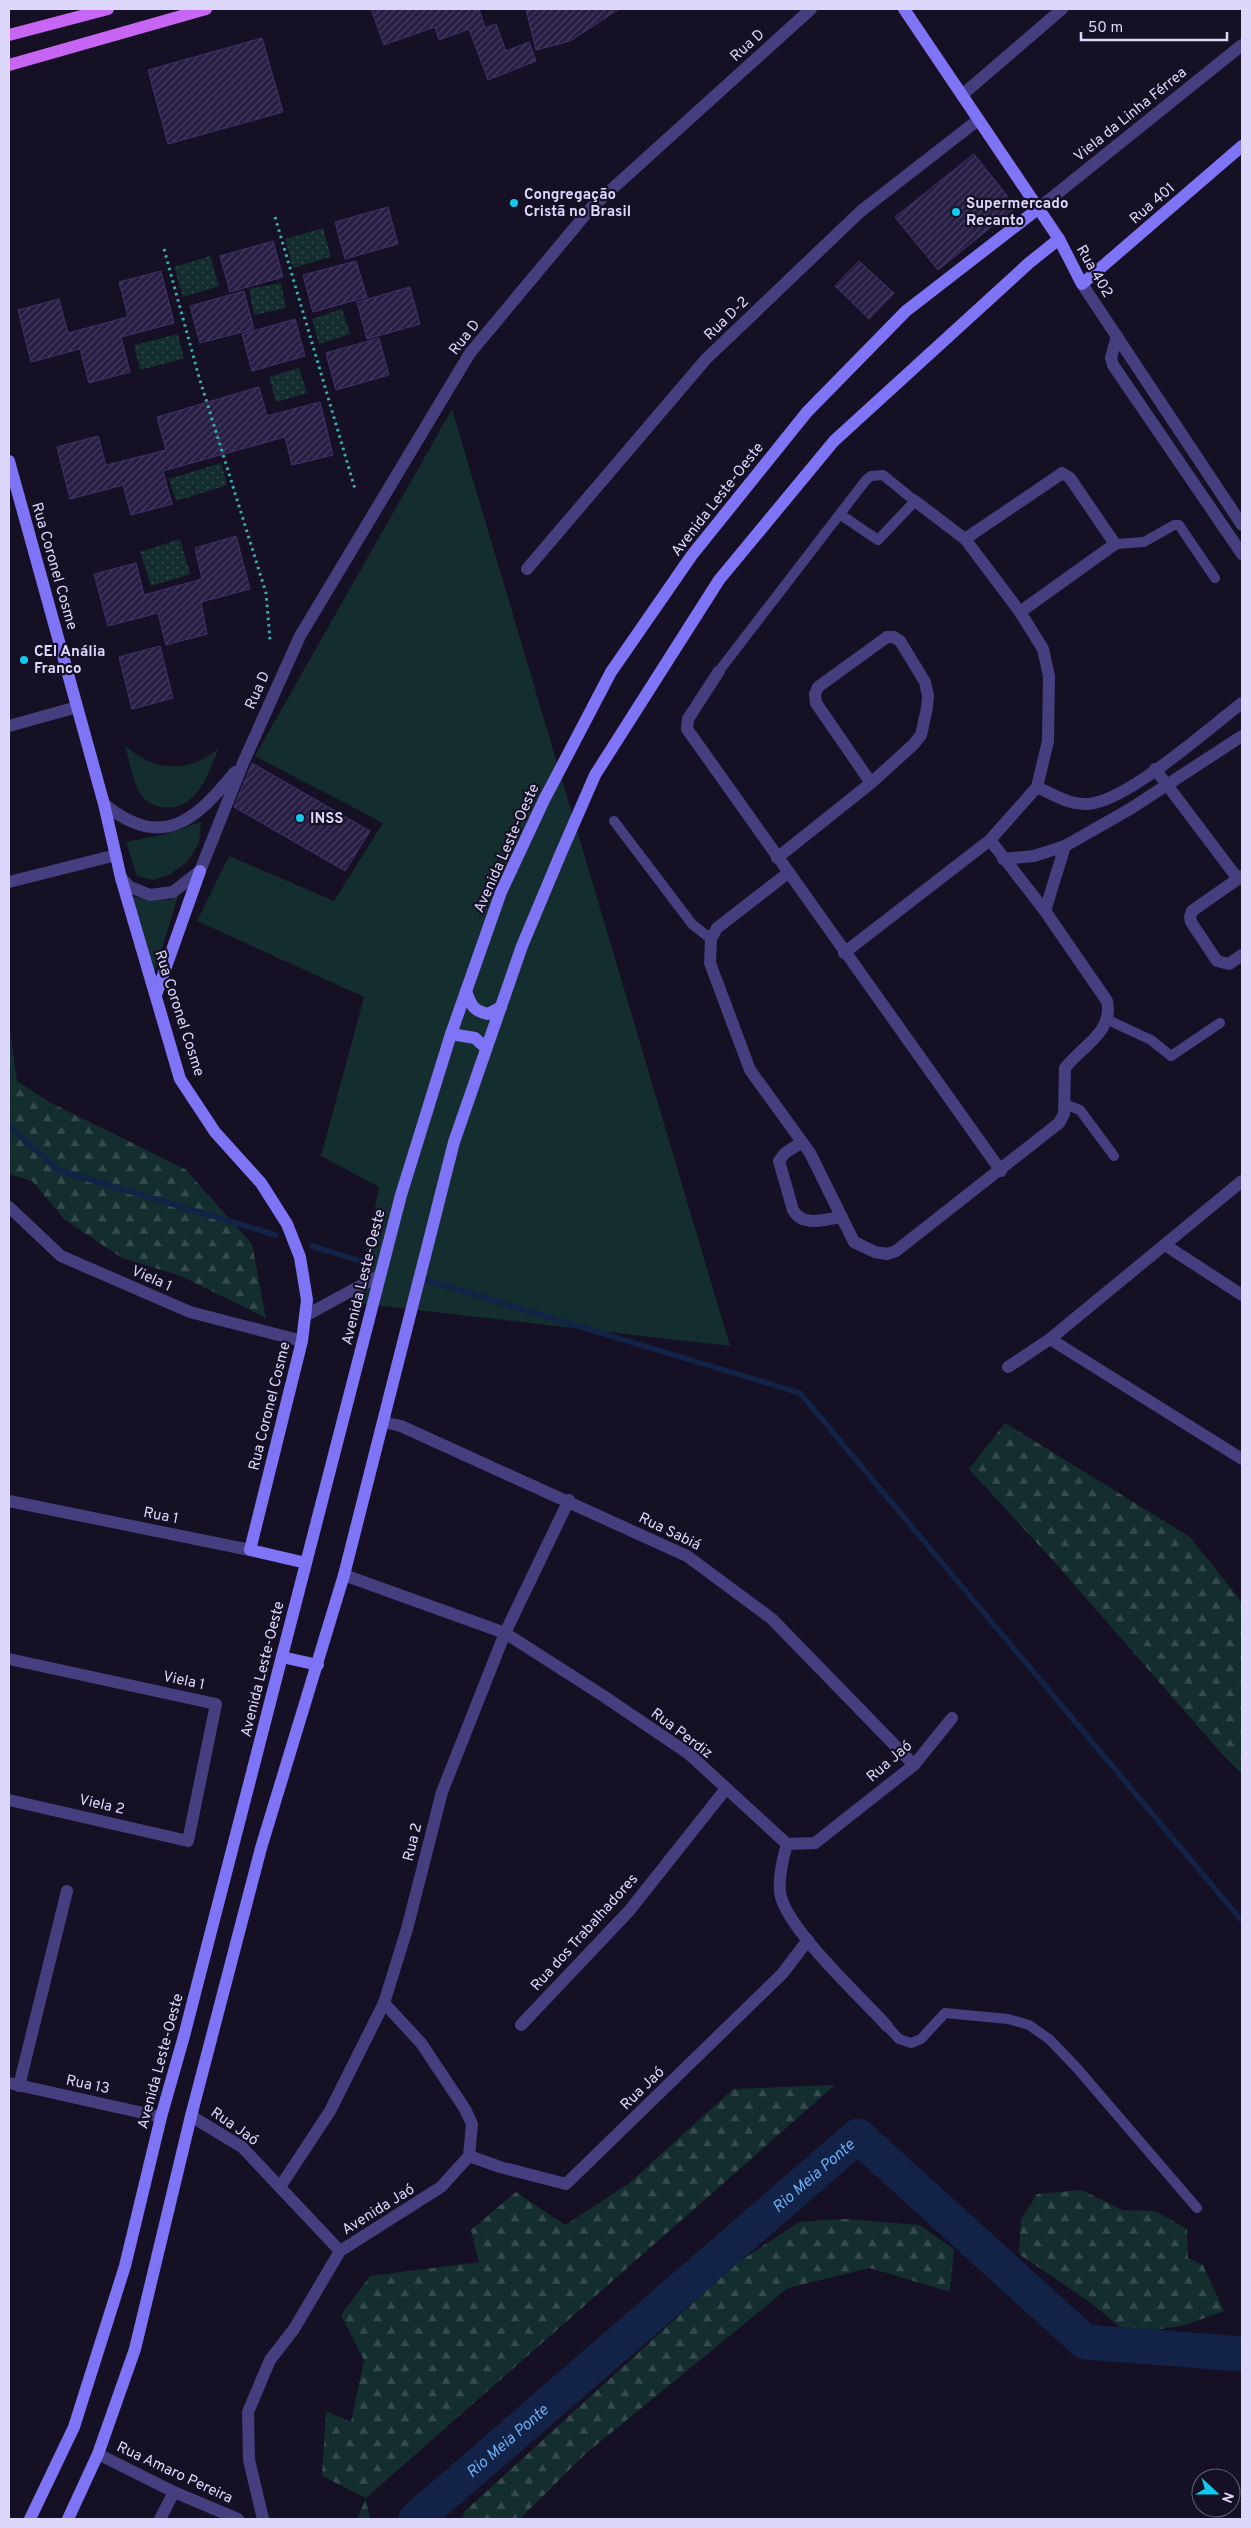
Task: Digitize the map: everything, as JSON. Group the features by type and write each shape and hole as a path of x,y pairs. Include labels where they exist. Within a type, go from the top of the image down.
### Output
{"main road":[{"path":"9,35 108,9"},
{"path":"9,65 187,12 206,9"},
{"name":"Rua 402","path":"904,9 1060,239 1082,284"},
{"name":"Rua 401","path":"1082,284 1242,146"},
{"name":"Avenida Leste-Oeste","path":"30,2519 74,2427 125,2266 161,2117 184,2036 380,1274 424,1116 450,1034 501,892 548,792 611,672 692,555 807,412 906,311 1038,208"},
{"path":"68,2519 98,2454 135,2348 171,2208 191,2116 262,1848 344,1575 454,1142 522,946 595,775 719,580 834,441 1029,263 1060,239"},
{"name":"Rua Coronel Cosme","path":"9,461 104,804 121,878 180,1078 215,1132 261,1183 287,1224 300,1257 307,1300 302,1341 250,1550"},
{"path":"156,995 166,962 200,871"},
{"path":"466,991 471,1006 479,1012 488,1014 500,1007"},
{"path":"450,1034 475,1038 486,1048"},
{"name":"Rua 1","path":"250,1550 306,1563"},
{"path":"282,1657 318,1665"}],"street":[{"name":"Rua D","path":"200,871 243,763 300,636 470,353 591,208 811,9"},
{"path":"962,95 1062,9"},
{"name":"Viela da Linha Férrea","path":"1038,208 1242,45"},
{"name":"Rua D-2","path":"527,569 706,359 861,211 978,120"},
{"name":"Rua 402","path":"1082,284 1242,525"},
{"path":"1117,336 1111,358 1114,365 1242,554"},
{"path":"965,539 1062,473 1070,478 1115,544 1020,612"},
{"path":"844,953 990,840 1037,787 1048,741 1049,676 1043,649 1020,612 965,539 915,501"},
{"path":"777,858 871,783 914,744 921,735 928,696 925,682 900,641 894,637 887,637 818,687 815,694 816,703 871,783"},
{"path":"719,671 688,719 687,729 1000,1171"},
{"path":"1037,787 1071,802 1095,803 1122,792 1242,702"},
{"path":"9,726 77,707"},
{"path":"1002,859 1034,856 1065,846 1099,828 1242,736"},
{"name":"Rua D","path":"104,804 133,824 156,828 186,821 209,804 243,763"},
{"path":"1155,769 1240,877 1192,911 1191,922 1217,961 1229,964 1242,954"},
{"path":"788,873 717,928 711,939 710,963 750,1070 810,1153 854,1242 875,1252 887,1254 896,1251 1060,1123 1064,1114 1065,1068 1104,1029 1108,1020 1107,1000 1045,911 1002,859 990,840"},
{"path":"1045,911 1065,846"},
{"path":"9,882 116,855"},
{"path":"121,878 130,887 150,895 173,892 200,871"},
{"path":"802,1142 785,1153 779,1161 796,1216 805,1222 842,1217"},
{"path":"1008,1367 1050,1339 1242,1181"},
{"name":"Viela 1","path":"9,1207 62,1256 190,1312 302,1341"},
{"path":"1166,1245 1242,1295"},
{"path":"305,1316 380,1274"},
{"path":"1050,1339 1242,1459"},
{"name":"Rua Sabiá","path":"383,1422 401,1426 688,1556 772,1619 914,1765"},
{"name":"Rua 2","path":"280,2187 330,2111 384,2003 407,1930 442,1792 505,1634 568,1500"},
{"name":"Rua 1","path":"9,1501 250,1550"},
{"name":"Rua Perdiz","path":"344,1575 505,1634 605,1697 689,1754 725,1790 787,1844"},
{"name":"Viela 1","path":"9,1660 216,1704 188,1841"},
{"name":"Rua Jaó","path":"787,1844 814,1843 914,1765 952,1718"},
{"name":"Rua dos Trabalhadores","path":"521,2025 629,1911 725,1790"},
{"name":"Viela 2","path":"9,1800 188,1841"},
{"path":"787,1844 783,1861 781,1896 794,1925 887,2026"},
{"path":"14,2085 68,1892"},
{"name":"Rua Jaó","path":"469,2156 500,2167 566,2184 782,1974 808,1940"},
{"path":"384,2003 421,2043 465,2109 472,2124 469,2156"},
{"name":"Rua 13","path":"14,2085 161,2117"},
{"name":"Rua Jaó","path":"191,2116 242,2147 340,2251"},
{"name":"Avenida Jaó","path":"263,2519 250,2460 248,2412 270,2360 294,2329 340,2251 442,2188 469,2156"},
{"name":"Rua Amaro Pereira","path":"98,2454 174,2492 238,2519"},
{"path":"160,2519 174,2492"}],"lane":[{"path":"719,671 730,654 841,515 866,480 877,474 882,475 915,501 878,540 841,515"},
{"path":"1115,544 1144,542 1174,525 1179,525 1214,578"},
{"path":"614,821 692,924 711,939"},
{"path":"1108,1020 1151,1040 1171,1056 1220,1023"},
{"path":"1064,1104 1080,1110 1114,1156"},
{"path":"887,2026 899,2039 911,2043 921,2038 945,2013 1008,2019 1029,2025 1049,2038 1076,2066 1197,2208"}],"path":[{"path":"275,217 354,489"},
{"path":"164,249 199,378 266,593 270,640"}],"green space":[{"path":"323,228 331,257 293,268 285,239"},
{"path":"210,256 219,286 183,297 174,267"},
{"path":"281,283 286,308 254,315 249,289"},
{"path":"342,309 350,334 319,344 312,319"},
{"path":"178,334 184,359 140,370 134,345"},
{"path":"299,368 307,393 276,402 269,377"},
{"path":"452,409 730,1346 356,1303 379,1187 321,1156 364,997 197,921 229,856 334,901 383,823 255,756"},
{"path":"221,463 227,485 176,501 169,479"},
{"path":"180,539 190,574 151,586 140,552"},
{"path":"125,745 147,761 171,766 183,766 196,762 219,748 200,789 193,798 184,804 174,807 162,807 150,803 137,788"},
{"path":"201,822 199,843 187,862 169,875 153,880 137,876 126,842 162,835"},
{"path":"178,896 154,974 132,897 169,900"},
{"path":"9,1024 17,1081 51,1103 185,1169 252,1244 266,1318 181,1276 122,1258 65,1220 32,1181 9,1174"},
{"path":"1005,1423 1190,1537 1242,1602 1242,1774 1221,1753 1058,1566 969,1469"},
{"path":"835,2085 366,2498 322,2476 326,2411 351,2422 364,2360 341,2315 370,2276 479,2262 471,2230 516,2192 565,2225 628,2184 733,2089"},
{"path":"1081,2190 1123,2210 1155,2211 1187,2229 1188,2258 1203,2265 1224,2311 1186,2325 1129,2334 1088,2301 1019,2254 1021,2219 1037,2194"},
{"path":"845,2219 919,2225 954,2249 950,2292 870,2268 788,2288 584,2455 520,2519 462,2519 464,2512 734,2265 799,2222"},
{"path":"366,2498 370,2519 357,2519"}],"building":[{"path":"371,9 479,9 485,28 496,24 506,51 529,42 536,61 488,80 469,29 439,40 435,27 384,45"},
{"path":"526,9 619,9 570,41 536,50"},
{"path":"262,38 283,112 168,144 148,70"},
{"name":"Supermercado Recanto","path":"974,154 1016,207 938,270 895,217"},
{"path":"388,207 398,244 345,259 335,222"},
{"path":"273,241 283,277 230,292 220,256"},
{"path":"356,261 367,297 313,312 303,275"},
{"path":"859,261 894,293 869,319 835,286"},
{"path":"161,271 174,323 121,337 130,372 89,383 80,349 31,362 18,310 59,299 68,333 128,317 119,282"},
{"path":"410,287 420,324 367,339 357,302"},
{"path":"244,291 254,329 200,343 190,306"},
{"path":"295,319 305,356 252,371 242,334"},
{"path":"379,338 389,375 336,390 326,353"},
{"path":"259,387 267,416 320,402 333,455 292,465 285,437 163,471 172,504 131,515 123,485 70,499 57,447 98,436 106,465 166,450 157,417"},
{"path":"236,536 250,589 201,602 207,634 166,645 158,613 108,626 94,574 136,563 144,595 202,579 195,548"},
{"path":"160,646 173,698 132,709 119,657"},
{"name":"INSS","path":"252,763 370,831 345,871 234,807"}],"waterway":[{"path":"9,1126 58,1170 276,1235"},
{"path":"312,1246 370,1264"},
{"path":"426,1280 800,1393 1242,1921"},
{"name":"Rio Meia Ponte","path":"416,2519 858,2136 1085,2342 1242,2354"}],"place":[{"name":"Congregação Cristã no Brasil","path":"514,203"},
{"name":"Supermercado Recanto","path":"956,212"},
{"name":"CEI Anália Franco","path":"24,660"},
{"name":"INSS","path":"300,818"}]}
